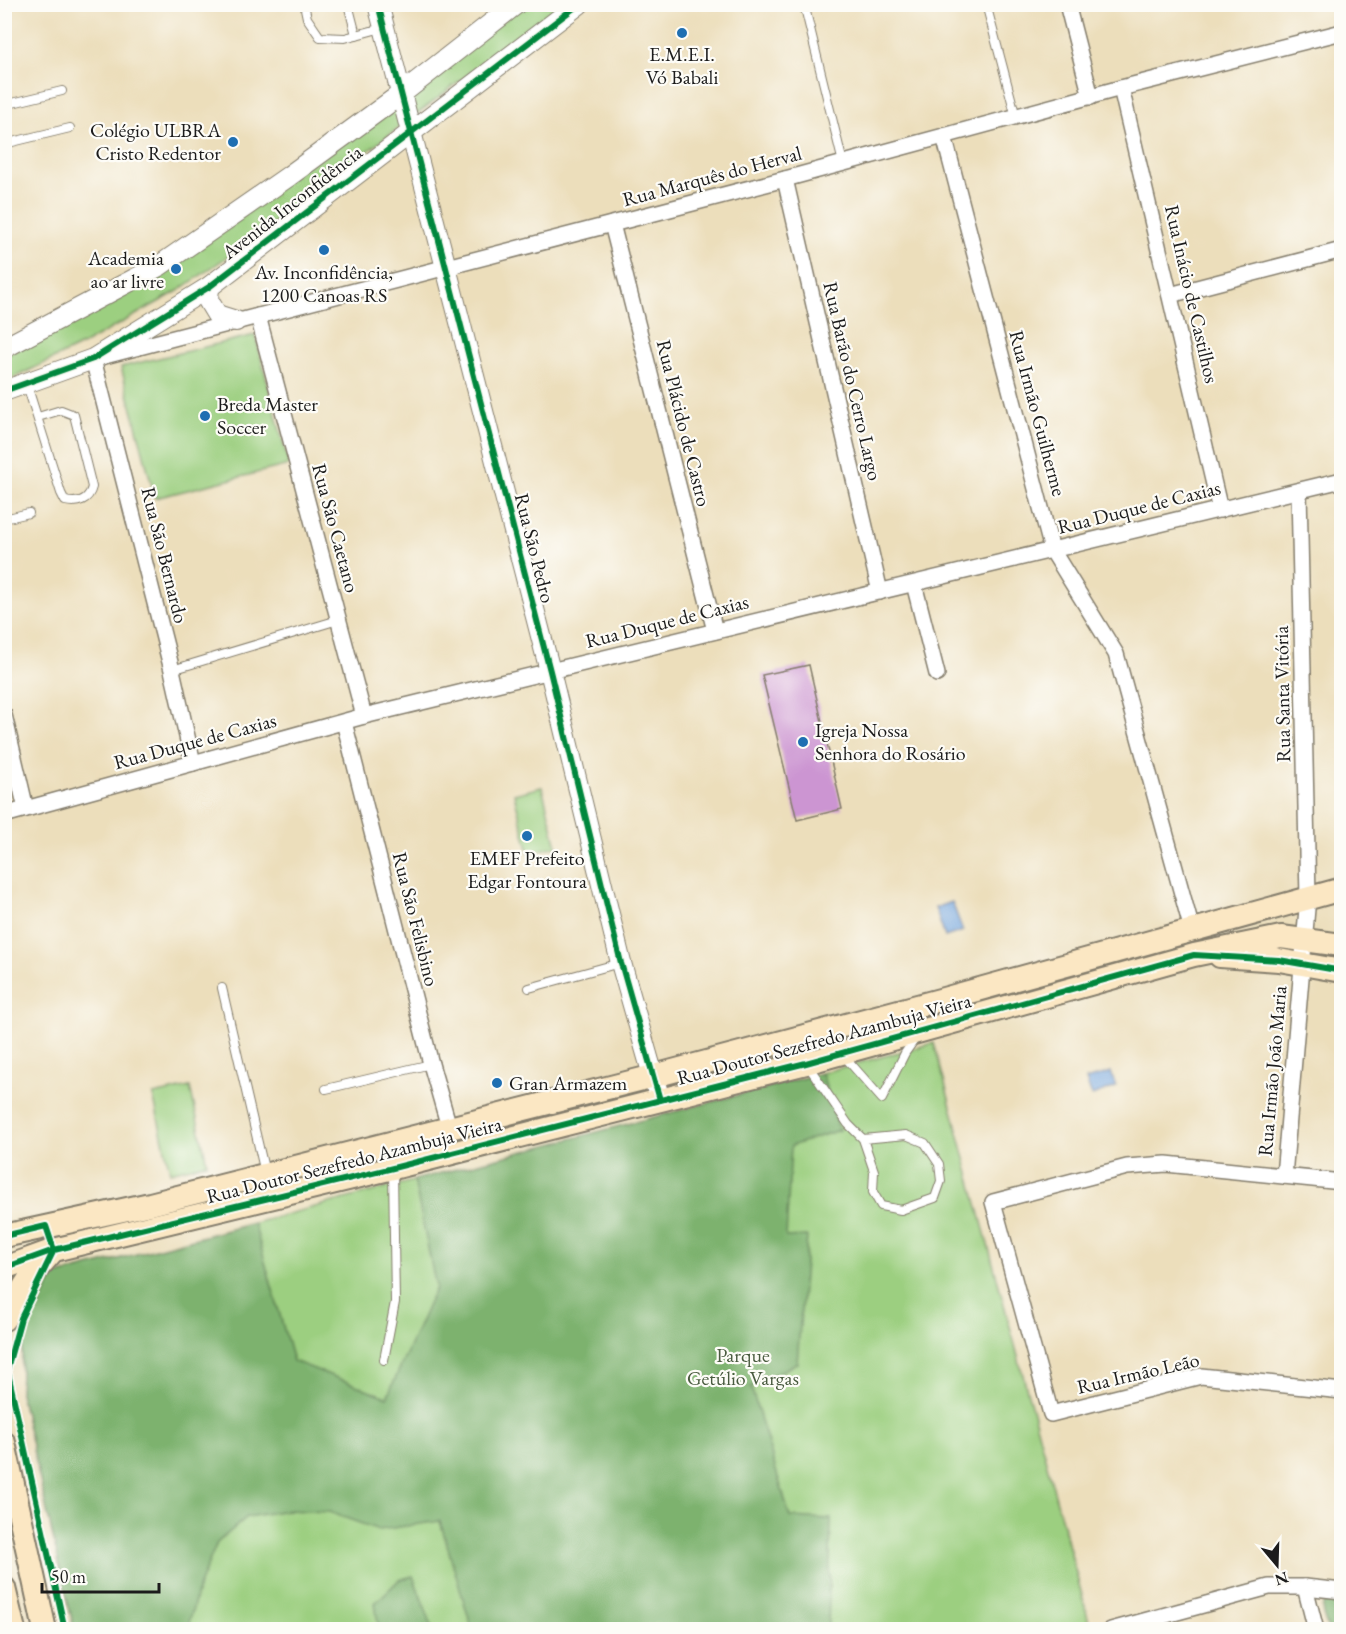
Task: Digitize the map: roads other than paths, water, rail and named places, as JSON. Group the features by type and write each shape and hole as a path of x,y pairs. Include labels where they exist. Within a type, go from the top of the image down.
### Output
{"main road":[{"name":"Rua Doutor Sezefredo Azambuja Vieira","path":"4,1236 150,1203 654,1076 1341,889"},
{"name":"Rua Doutor Sezefredo Azambuja Vieira","path":"4,1268 54,1250 393,1168 806,1063 1194,955 1281,938 1341,945"},
{"name":"Rua Doutor Sezefredo Azambuja Vieira","path":"1194,955 1280,960 1341,971"},
{"path":"4,1319 31,1276 54,1250"},
{"path":"4,1443 45,1629"},
{"path":"4,1588 14,1629"}],"street":[{"name":"Rua São Pedro","path":"378,4 550,671 621,963 660,1100"},
{"name":"Avenida Inconfidência","path":"4,348 159,266 290,176 401,94 516,4"},
{"name":"Avenida Inconfidência","path":"4,392 93,359 209,287 579,4"},
{"path":"1067,4 1091,97"},
{"name":"Rua Marquês do Herval","path":"93,359 1341,32"},
{"name":"Rua Inácio de Castilhos","path":"1121,88 1220,510"},
{"name":"Rua Irmão Guilherme","path":"944,136 1052,550 1116,654 1192,930"},
{"name":"Rua Barão do Cerro Largo","path":"785,179 880,592"},
{"name":"Rua Plácido de Castro","path":"612,224 715,631"},
{"path":"1170,295 1341,250"},
{"path":"209,287 208,300 217,315 236,321"},
{"name":"Rua São Caetano","path":"258,316 364,716"},
{"name":"Rua São Bernardo","path":"93,359 172,670 193,763"},
{"name":"Rua Duque de Caxias","path":"4,815 364,716 1341,480"},
{"name":"Rua Santa Vitória","path":"1299,491 1308,897"},
{"path":"914,584 937,674"},
{"path":"4,715 26,809"},
{"name":"Rua São Felisbino","path":"344,722 430,1064 449,1127"},
{"name":"Rua Irmão João Maria","path":"1284,1176 1308,897"},
{"name":"Rua Irmão Leão","path":"1284,1176 1166,1164 1136,1166 993,1202 1052,1414 1201,1376 1341,1391"},
{"path":"1284,1176 1341,1182"},
{"path":"1111,1629 1269,1587 1305,1587 1341,1591"},
{"path":"1305,1587 1316,1629"}],"lane":[{"path":"304,4 307,18 320,37 345,38 384,27"},
{"path":"348,4 356,35"},
{"path":"800,4 806,12 843,164"},
{"path":"986,4 1016,117"},
{"path":"4,105 62,91"},
{"path":"4,144 70,128"},
{"path":"27,385 61,493 66,501 73,503 82,501 91,495 92,487 74,415 61,410 38,417"},
{"path":"4,519 29,513"},
{"path":"172,670 338,620"},
{"path":"530,988 621,963"},
{"path":"222,988 266,1174"},
{"path":"841,1052 882,1099 905,1053 921,1031"},
{"path":"806,1063 848,1124 862,1139 874,1171 873,1192 880,1206 901,1210 935,1198 941,1181 939,1164 925,1143 906,1135 862,1139"},
{"path":"326,1089 430,1064"},
{"path":"384,1360 394,1302 393,1168"}],"water":[{"path":"952,902 963,931 945,937 935,908"},
{"path":"1111,1072 1116,1087 1092,1096 1086,1080"}],"place":[{"name":"E.M.E.I. Vó Babali","path":"682,33"},
{"name":"Colégio ULBRA Cristo Redentor","path":"233,142"},
{"name":"Av. Inconfidência, 1200 Canoas RS","path":"324,250"},
{"name":"Academia ao ar livre","path":"176,269"},
{"name":"Breda Master Soccer","path":"205,416"},
{"name":"Igreja Nossa Senhora do Rosário","path":"803,742"},
{"name":"EMEF Prefeito Edgar Fontoura","path":"527,836"},
{"name":"Gran Armazem","path":"497,1083"}],"park label":[{"name":"Parque Getúlio Vargas","path":"743,1366"}]}
